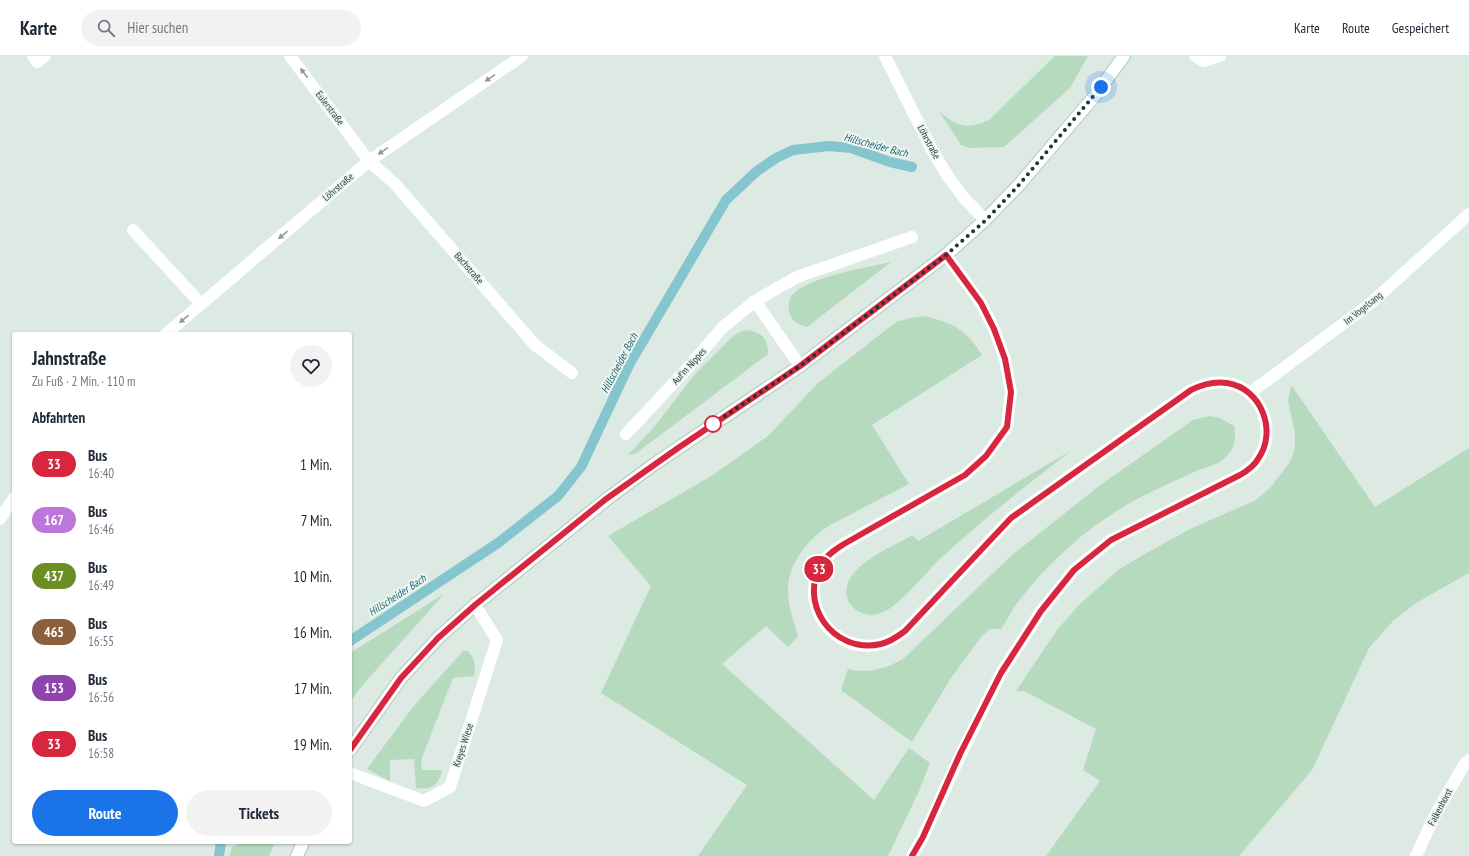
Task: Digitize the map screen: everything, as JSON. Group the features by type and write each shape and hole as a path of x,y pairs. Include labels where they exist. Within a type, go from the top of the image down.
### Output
{"street":[{"path":"33,56 37,62 45,56"},
{"name":"Eulerstraße","path":"290,56 369,161"},
{"name":"Löhrstraße","path":"168,332 369,161 522,56"},
{"name":"Löhrstraße","path":"884,56 949,178 964,198 986,220"},
{"path":"352,747 401,678 438,638 475,605 606,499 678,448 800,366 946,255 986,220 1018,186 1093,98 1124,56"},
{"path":"1195,56 1203,61 1220,56"},
{"name":"Bachstraße","path":"369,161 395,184 535,345 572,373"},
{"name":"Im Vogelsang","path":"1250,394 1371,303 1469,214"},
{"path":"133,230 201,304"},
{"name":"Auf'm Nippes","path":"626,434 686,370 723,327 755,301 797,277 912,237"},
{"path":"912,856 923,837 960,754 1001,673 1041,611 1074,570 1111,540 1240,475 1250,468 1259,459 1265,445 1267,430 1265,416 1259,404 1250,394 1239,386 1216,382 1205,384 1191,390 1011,518 905,631 894,639 882,644 870,646 859,645 846,641 835,635 822,622 816,607 814,589 817,574 824,561 833,551 844,544 965,475 986,456 1007,427 1011,392 1005,359 994,329 981,303 946,255"},
{"path":"755,301 800,366"},
{"path":"0,519 12,501"},
{"name":"Kreyes Wiese","path":"352,774 424,801 450,787 497,640 475,605"},
{"name":"Falkenhorst","path":"1416,856 1434,817 1464,765 1469,760"},
{"path":"297,856 302,844"}],"green space":[{"path":"1055,56 1088,56 1070,88 1004,147 970,148 961,145 939,111 951,121 962,125 975,125 989,120"},
{"path":"891,262 807,327 797,323 790,316 790,298 798,290 808,284 837,274"},
{"path":"924,316 943,321 958,328 970,339 982,355 872,425 909,484 830,525 814,537 800,553 791,572 788,592 790,609 798,636 788,647 766,626 722,664 874,800 909,748 930,763 919,791 888,856 698,856 747,785 601,693 651,586 608,536 713,475 768,436 818,383 896,322"},
{"path":"747,330 757,332 763,337 767,344 768,354 635,454 628,455 654,427 695,374 733,336"},
{"path":"1292,386 1375,507 1469,448 1469,573 1416,603 1393,621 1369,648 1312,770 1239,856 1046,856 1100,781 1083,770 1096,729 1024,691 1016,691 1057,630 1079,605 1118,570 1190,529 1256,500 1270,488 1290,462 1295,448 1295,433 1288,401"},
{"path":"1210,416 1220,418 1234,426 1234,444 1224,459 1149,493 1113,513 1095,525 1063,552 1034,582 1013,609 1001,629 990,629 981,637 951,678 912,742 841,690 848,669 863,671 877,670 903,659 1011,556 1099,486 1193,420"},
{"path":"1072,450 972,530 941,558 896,604 881,613 871,615 857,611 850,604 847,589 850,578 868,560 913,535 918,541"},
{"path":"444,594 361,687 352,699 352,652"},
{"path":"463,651 468,651 474,660 474,676 453,678 421,760 422,770 442,770 439,780 434,786 416,788 414,759 390,760 390,781 367,769 413,707"},
{"path":"239,844 274,844 269,856 230,856 232,847"}],"waterway":[{"name":"Hillscheider Bach","path":"352,640 498,543 558,496 581,467 629,365 726,200 757,171 776,158 793,150 829,146 851,148 890,162 912,167"},
{"name":"Hillscheider Bach","path":"219,856 221,844"}],"bus line":[{"name":"33","path":"352,747 401,678 438,638 475,605 606,499 715,422 800,366 906,287 946,255 981,303 994,329 1005,359 1011,392 1007,427 986,456 965,475 844,544 833,551 824,561 817,574 814,589 816,607 822,622 835,635 846,641 859,645 870,646 882,644 894,639 905,631 1011,518 1191,390 1205,384 1216,382 1239,386 1250,394 1259,404 1265,416 1267,430 1265,445 1259,459 1250,468 1240,475 1111,540 1074,570 1041,611 1001,673 960,754 923,837 912,856"}],"route":[{"path":"713,424 800,366 906,287 946,255 986,220 1018,186 1101,87"}]}
